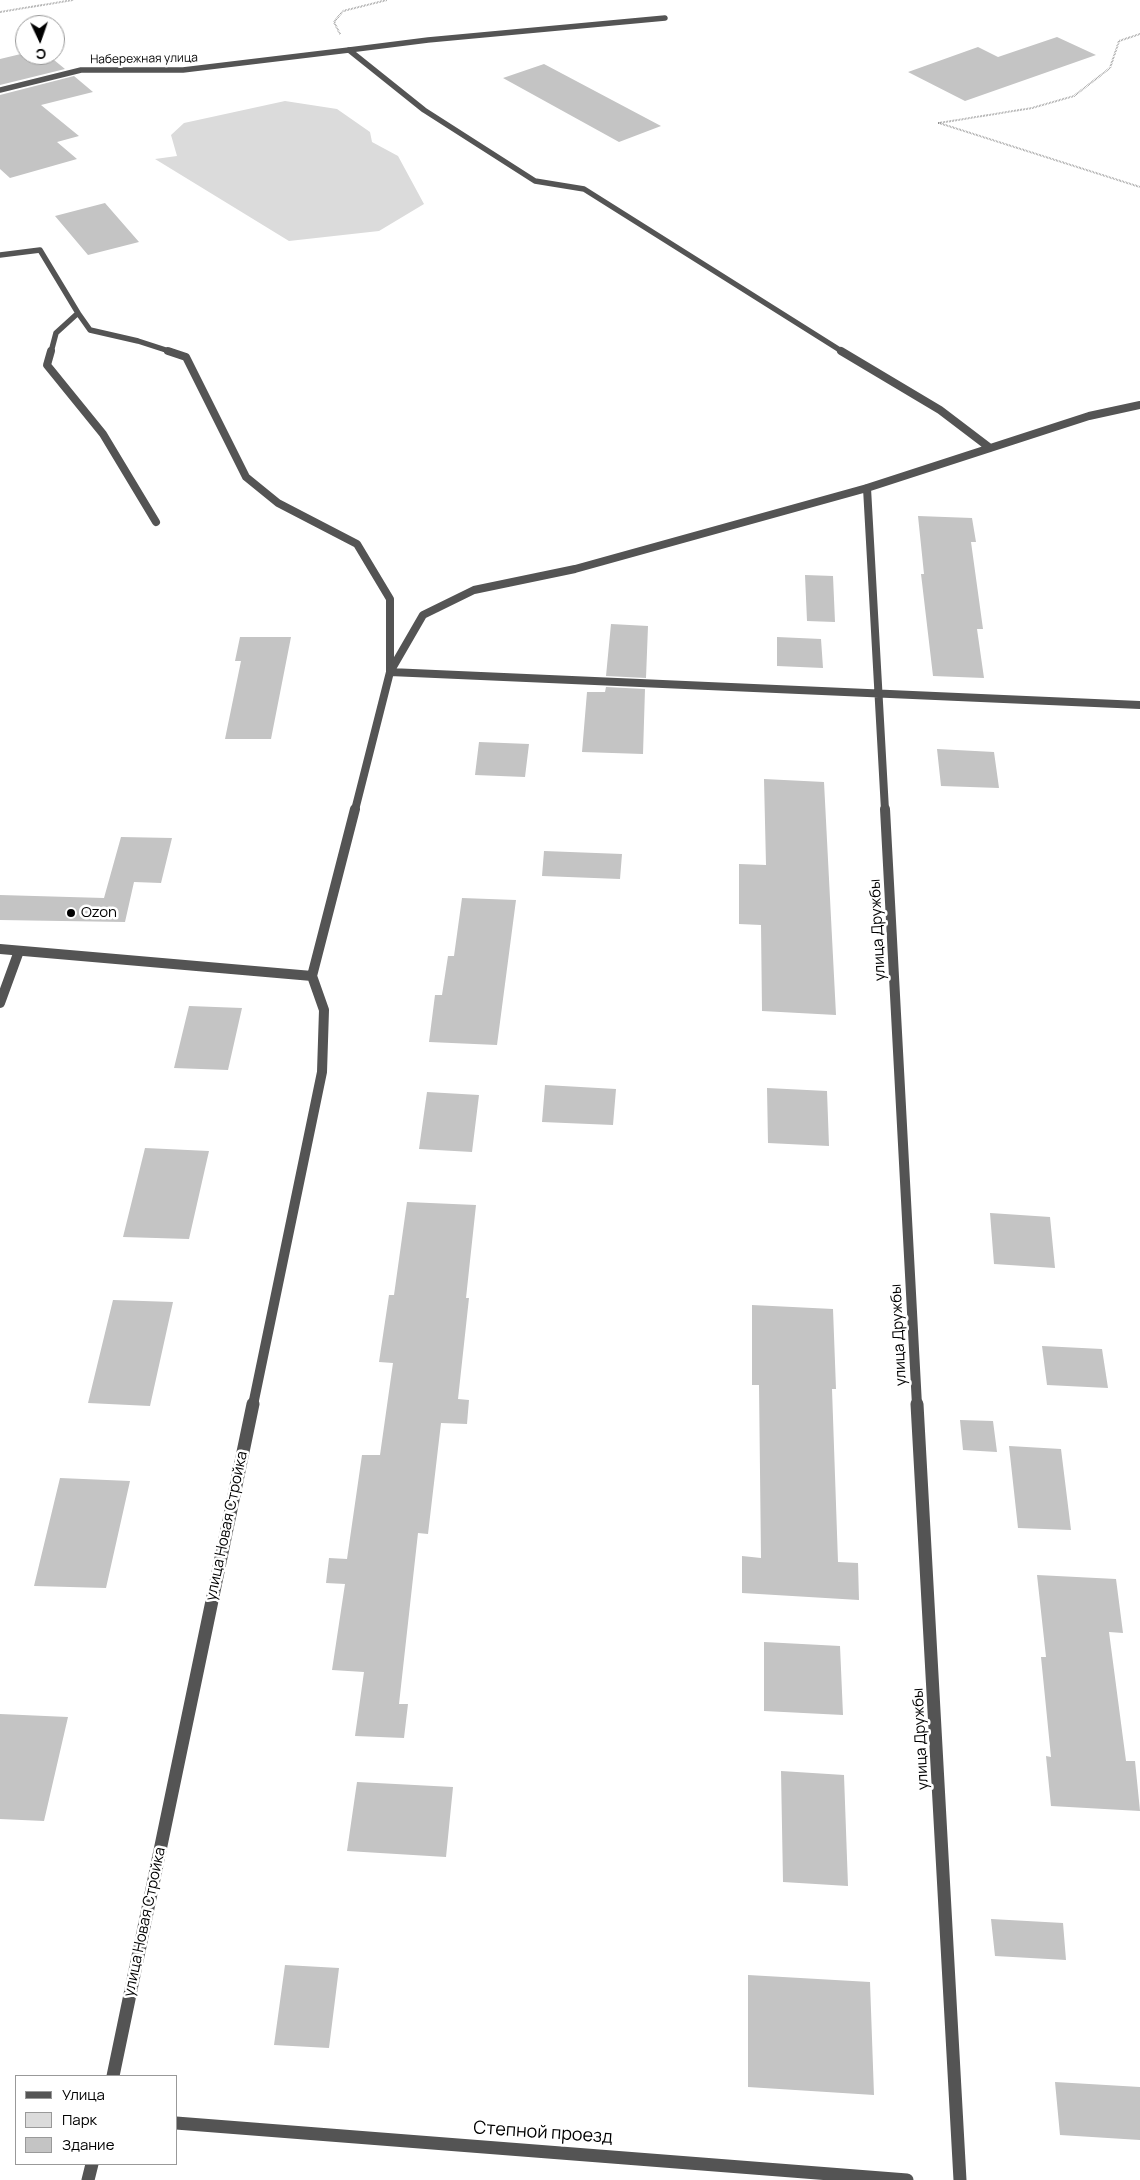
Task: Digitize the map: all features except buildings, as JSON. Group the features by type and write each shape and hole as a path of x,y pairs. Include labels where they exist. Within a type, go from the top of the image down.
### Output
{"street":[{"name":"Набережная улица","path":"0,90 81,70 183,70 349,50 411,40 595,26 665,18"},
{"path":"349,50 424,110 536,181 584,189 844,353 940,410 990,448"},
{"path":"0,255 40,250 90,330 138,341 186,357 246,477 278,504 357,544 390,600 390,672 312,976 0,949"},
{"path":"78,313 56,333 48,365 103,434 156,522"},
{"path":"390,672 423,615 474,590 574,569 868,488 1089,416 1140,405"},
{"name":"улица Дружбы","path":"868,488 960,2180"},
{"path":"390,672 1140,705"},
{"path":"0,1003 20,950"},
{"name":"улица Новая Стройка","path":"113,2075 322,1072 324,1010 312,976"},
{"name":"Степной проезд","path":"178,2123 907,2180"},
{"path":"88,2180 92,2165"}],"path":[{"path":"0,12 73,0"},
{"path":"349,50 334,22 343,11 387,0"},
{"path":"1140,34 1119,41 1110,68 1074,96 1032,108 939,123 1140,187"}],"green space":[{"path":"285,101 337,109 370,132 372,142 398,156 424,204 379,231 289,241 155,159 177,156 171,135 184,123"}],"place":[{"name":"Ozon","path":"71,913"}]}
